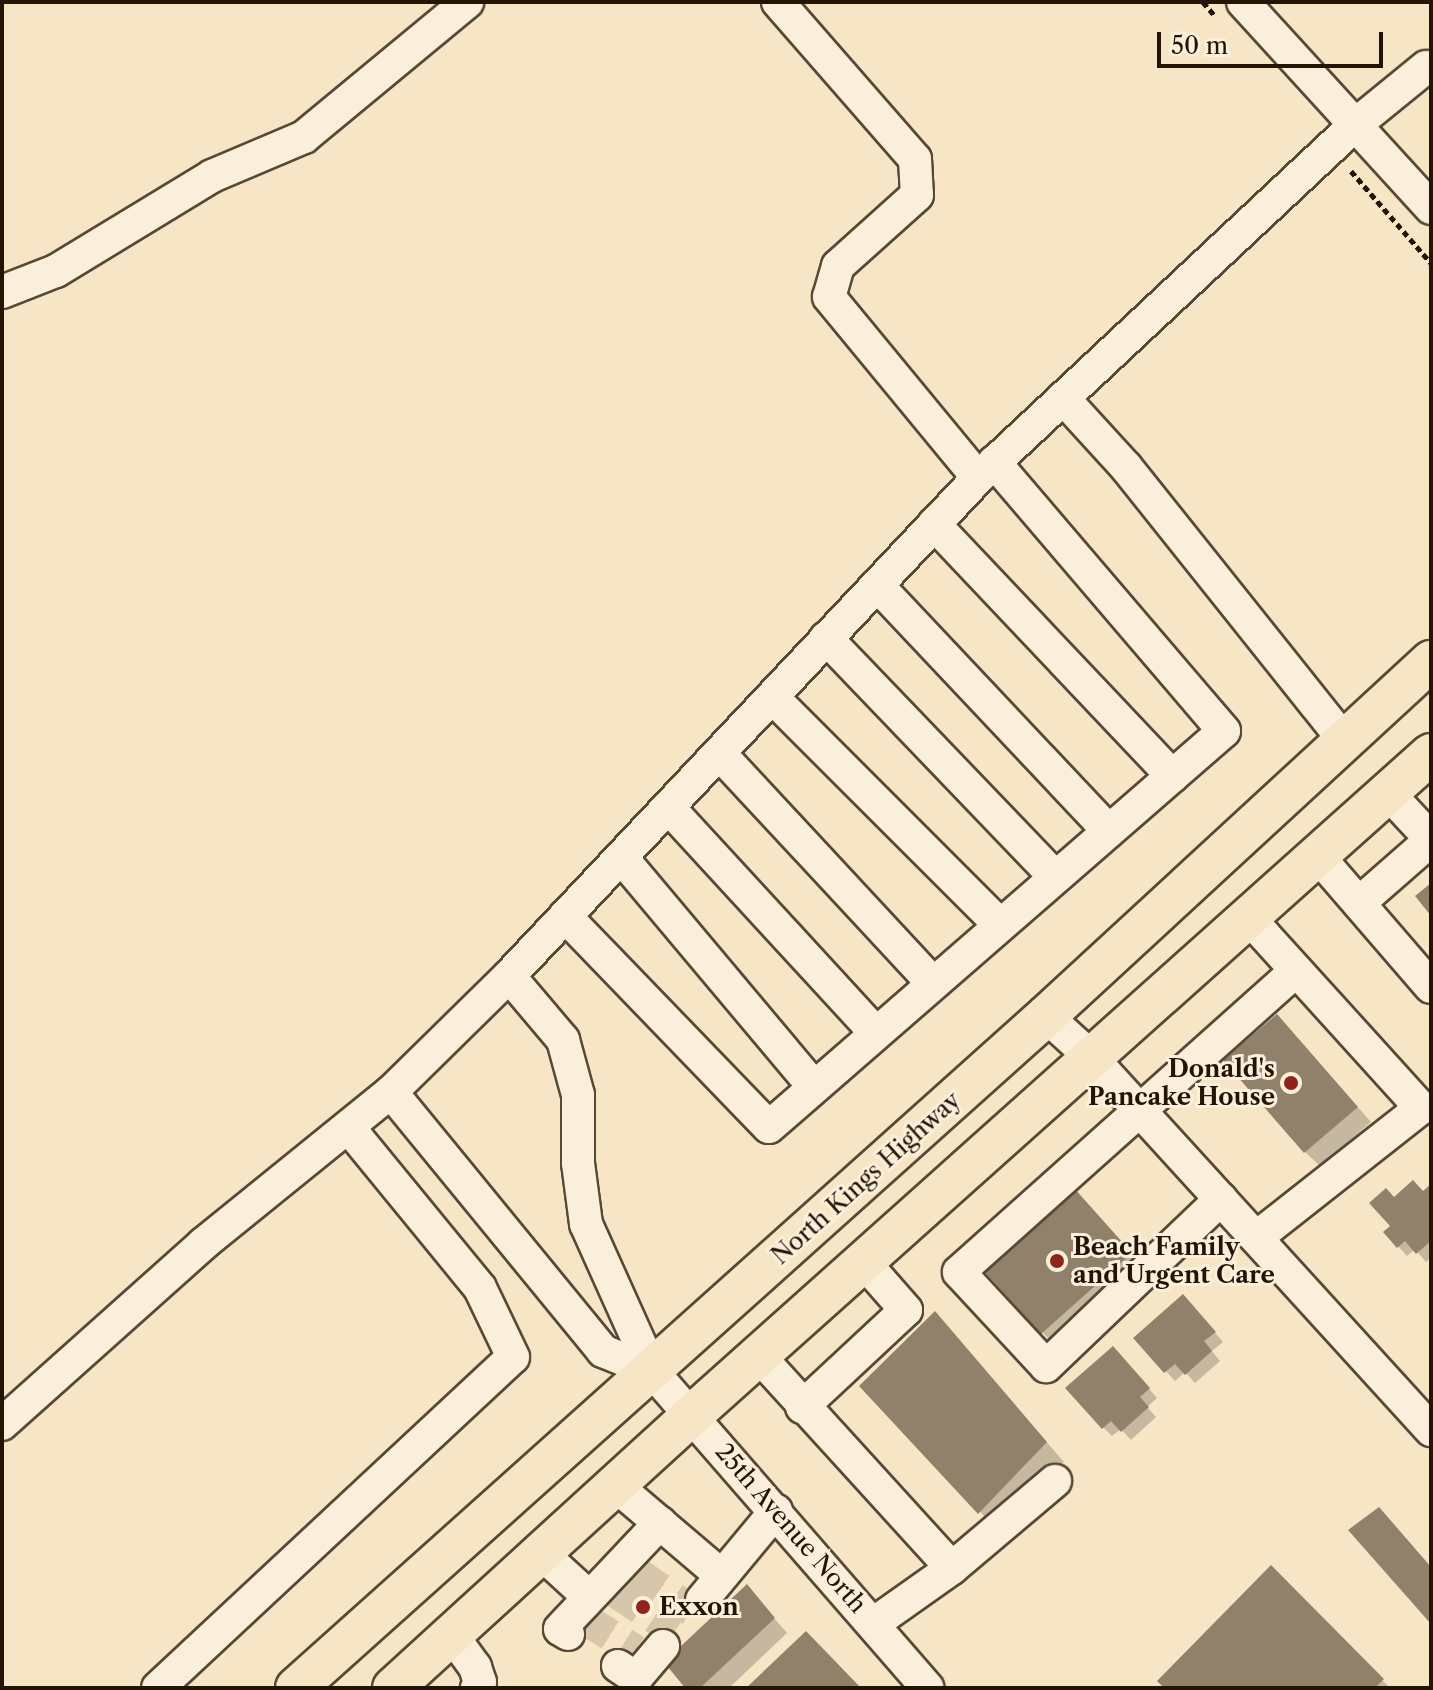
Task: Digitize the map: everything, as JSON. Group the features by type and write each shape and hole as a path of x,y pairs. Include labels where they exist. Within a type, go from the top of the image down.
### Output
{"main road":[{"name":"North Kings Highway","path":"296,1688 1046,1016 1431,661"},
{"path":"393,1688 758,1355 1431,754"}],"street":[{"path":"2,292 56,271 212,176 304,137 467,2"},
{"path":"565,916 769,1127 1224,731 829,297 838,266 917,195 915,159 778,2"},
{"path":"1243,2 1431,208"},
{"path":"2,1424 203,1244 391,1092 509,976 986,470 1355,125 1426,67"},
{"path":"1063,398 1126,467 1344,740"},
{"path":"934,524 1172,776"},
{"path":"877,585 1109,831"},
{"path":"826,638 1055,877"},
{"path":"772,697 1000,925"},
{"path":"719,753 933,983"},
{"path":"1359,903 1431,839 1388,793"},
{"path":"668,807 876,1033"},
{"path":"1317,855 1431,987"},
{"path":"621,857 814,1087"},
{"path":"1248,917 1296,971 1426,1103 1256,1238"},
{"path":"1221,1199 1046,1366 959,1272 1296,971"},
{"path":"509,976 563,1040 578,1095 578,1163 586,1224 652,1371"},
{"path":"1046,1016 1091,1057 1430,1427"},
{"path":"391,1092 603,1351 652,1371"},
{"path":"158,1688 513,1357 480,1288 348,1127"},
{"path":"802,1407 906,1310 863,1261"},
{"path":"758,1355 802,1407 952,1568"},
{"name":"25th Avenue North","path":"652,1371 693,1414 928,1688"},
{"path":"873,1624 952,1568 1055,1481"},
{"path":"615,1485 722,1576"},
{"path":"702,1600 776,1511"},
{"path":"541,1553 599,1596 660,1523"},
{"path":"451,1634 475,1667 480,1682 477,1688"}],"building":[{"path":"1431,883 1431,916 1415,896"},
{"name":"Donald's Pancake House","path":"1277,1014 1358,1107 1304,1153 1223,1060"},
{"path":"1413,1180 1423,1191 1431,1184 1431,1241 1416,1254 1405,1241 1397,1248 1383,1232 1390,1226 1369,1203 1386,1188 1394,1197"},
{"name":"Beach Family and Urgent Care","path":"1074,1188 1132,1253 1041,1334 983,1270"},
{"path":"1183,1294 1216,1332 1204,1341 1212,1351 1185,1375 1175,1364 1164,1373 1133,1338"},
{"path":"935,1311 1047,1442 978,1514 859,1386"},
{"path":"1113,1346 1150,1388 1140,1397 1149,1407 1121,1432 1111,1421 1102,1429 1065,1388"},
{"path":"1379,1507 1431,1567 1431,1624 1348,1530"},
{"path":"1271,1565 1384,1679 1375,1688 1164,1688 1157,1681"},
{"path":"747,1584 775,1618 700,1688 685,1688 664,1662"},
{"path":"806,1631 861,1688 746,1688"}],"tunnel":[{"path":"634,1571 692,1611"},
{"path":"614,1591 675,1631"},
{"path":"583,1618 636,1651"}],"place":[{"name":"Donald's Pancake House","path":"1291,1083"},
{"name":"Beach Family and Urgent Care","path":"1057,1261"},
{"name":"Exxon","path":"643,1607"}]}
